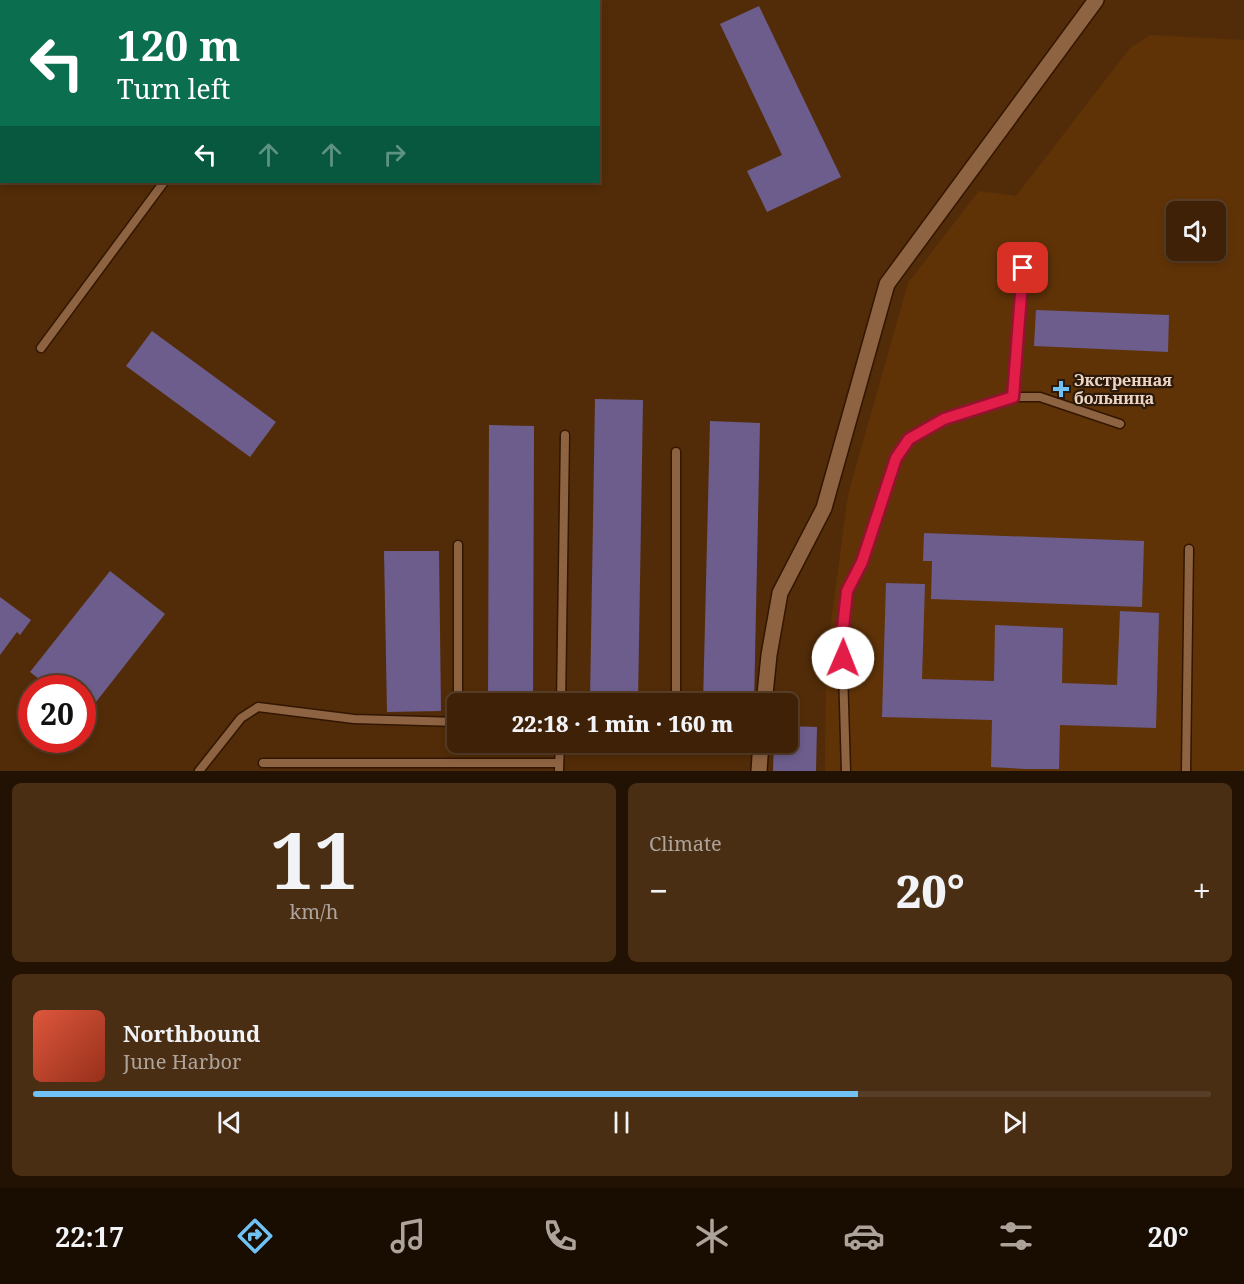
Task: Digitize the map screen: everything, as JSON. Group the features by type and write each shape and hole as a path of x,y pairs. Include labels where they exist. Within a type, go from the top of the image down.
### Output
{"street":[{"path":"766,693 769,655 780,593 824,508 887,284 1096,0"},
{"path":"759,771 760,753"}],"lane":[{"path":"41,348 163,183"},
{"path":"1013,397 1023,268"},
{"path":"846,771 842,637 847,591 862,562 896,458 909,439 944,419 1013,397 1040,397 1120,424"},
{"path":"561,693 565,435"},
{"path":"676,452 676,693"},
{"path":"458,546 458,693"},
{"path":"1186,771 1189,549"},
{"path":"199,771 241,718 258,707 354,719 447,722"},
{"path":"263,763 559,767"}],"shaded area":[{"name":"Экстренная больница","path":"1150,35 1244,40 1244,771 825,771 826,660 848,495 908,283 979,191 1016,196 1130,48"}],"building":[{"path":"759,6 841,177 767,212 747,171 782,155 720,24"},
{"path":"1036,310 1169,315 1168,352 1034,346"},
{"path":"152,331 276,422 250,457 126,366"},
{"path":"595,399 643,400 638,693 590,693"},
{"path":"710,421 760,423 754,693 703,693"},
{"path":"489,425 534,426 533,693 488,693"},
{"path":"924,533 1144,541 1142,607 931,599 932,561 923,561"},
{"path":"384,551 439,551 441,711 387,712"},
{"path":"110,571 165,614 96,702 96,675 34,675 30,672"},
{"path":"886,583 925,584 922,679 994,681 995,625 1063,628 1062,683 1117,685 1120,611 1159,613 1156,728 1060,725 1059,769 1025,769 991,767 992,720 882,717"},
{"path":"0,597 31,620 20,635 17,632 0,655"},
{"path":"798,726 817,727 816,771 773,771 774,753 798,753"}],"place":[{"name":"Экстренная больница","path":"1061,389"}],"route":[{"path":"843,658 842,637 847,591 862,562 896,458 909,439 944,419 1013,397 1023,268"}]}
